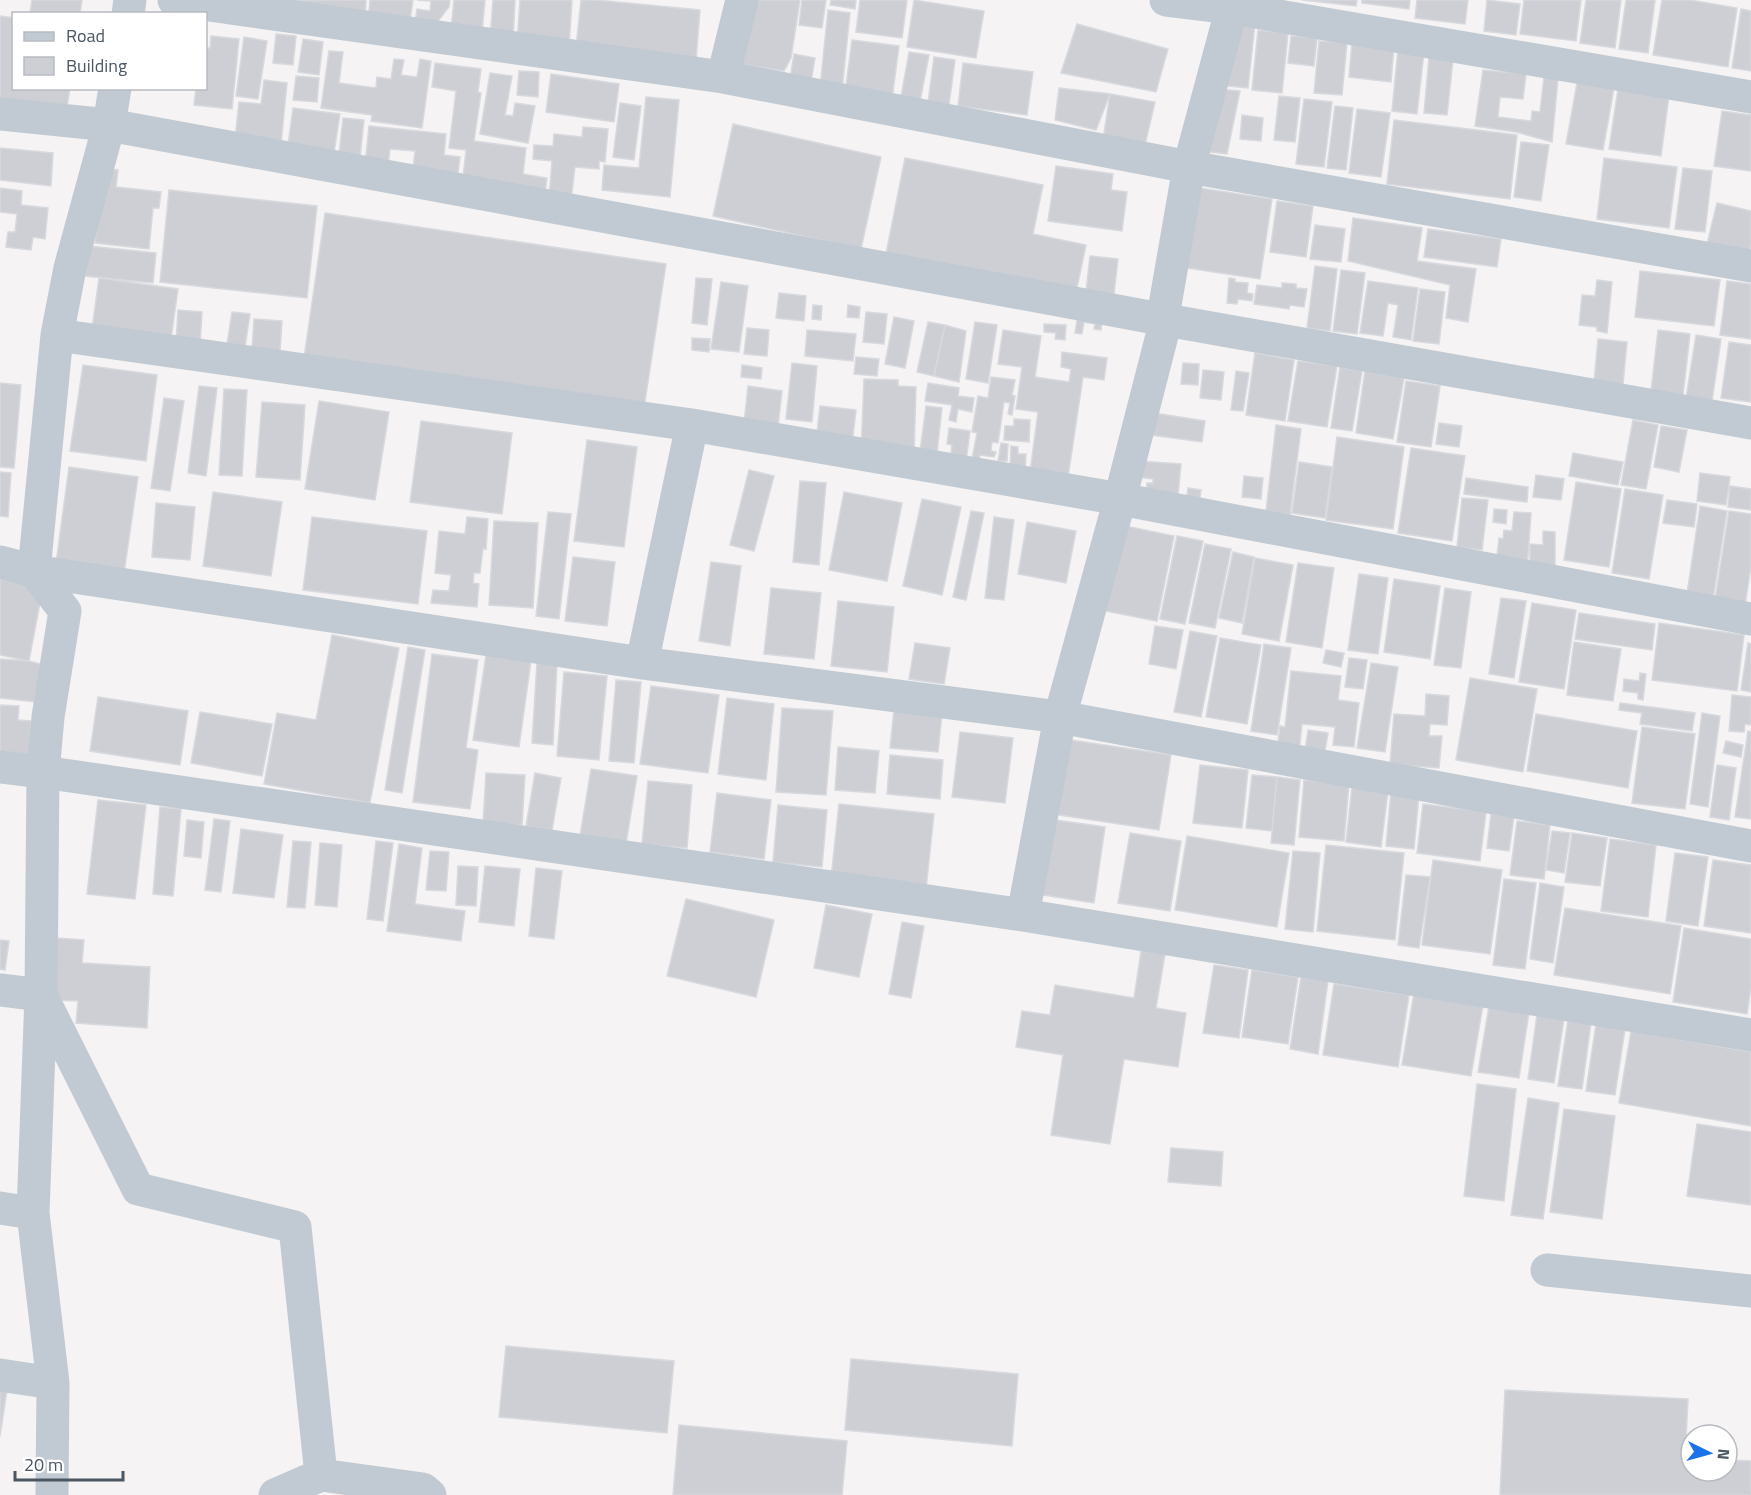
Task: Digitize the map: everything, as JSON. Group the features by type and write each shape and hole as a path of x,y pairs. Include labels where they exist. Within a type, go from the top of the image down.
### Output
{"street":[{"path":"174,0 723,77 1190,167 1751,266"},
{"path":"723,77 742,0"},
{"path":"1166,0 1233,4 1751,97"},
{"path":"1023,915 1060,717 1166,320 1165,305 1190,167 1233,4"},
{"path":"52,1495 53,1383 33,1213 41,995 43,772 48,717 65,611 34,571 57,335 70,268 109,125 115,90"},
{"path":"0,114 109,125 1166,320 1751,423"},
{"path":"57,335 692,425 1120,499 1751,619"},
{"path":"642,663 692,425"},
{"path":"0,562 34,571 642,663 1060,717 1751,846"},
{"path":"0,767 1023,915 1751,1035"},
{"path":"0,990 41,995"},
{"path":"41,995 138,1189 296,1227 321,1475"},
{"path":"0,1208 33,1213"},
{"path":"1547,1270 1751,1291"},
{"path":"0,1375 53,1383"},
{"path":"276,1495 321,1475 423,1489 430,1495"}],"building":[{"path":"32,0 82,0 80,12 30,12"},
{"path":"259,0 366,0 365,19"},
{"path":"370,0 413,0 409,28 368,22"},
{"path":"417,0 450,0 449,7 435,25 415,23 417,9 430,11 431,1"},
{"path":"454,0 485,0 482,32 451,29"},
{"path":"493,0 515,0 513,41 490,39"},
{"path":"520,0 572,0 569,47 517,43"},
{"path":"581,0 700,10 696,60 576,47"},
{"path":"749,0 800,0 791,58 784,71 740,64"},
{"path":"802,0 826,0 822,28 799,25"},
{"path":"831,0 856,0 855,9 830,5"},
{"path":"860,0 907,0 902,38 856,32"},
{"path":"914,0 984,11 976,58 907,47"},
{"path":"1302,0 1357,0 1356,6"},
{"path":"1362,0 1410,0 1409,9 1362,3"},
{"path":"1417,0 1468,0 1465,24 1415,18"},
{"path":"1487,0 1520,4 1516,35 1484,31"},
{"path":"1524,0 1581,0 1576,41 1520,34"},
{"path":"1586,0 1621,0 1615,48 1580,43"},
{"path":"1626,0 1655,0 1648,53 1619,49"},
{"path":"1662,0 1690,0 1737,8 1728,67 1653,55"},
{"path":"1741,9 1751,11 1751,71 1732,68"},
{"path":"828,10 850,13 842,90 820,88"},
{"path":"0,16 12,18 12,90 70,90 66,113 0,104"},
{"path":"1236,21 1255,23 1248,88 1219,85"},
{"path":"1077,24 1168,49 1156,92 1061,73"},
{"path":"1258,30 1288,33 1282,93 1252,90"},
{"path":"276,34 296,36 293,65 273,63"},
{"path":"211,36 239,39 232,109 194,105 196,90 207,90 207,48 210,48"},
{"path":"1291,36 1317,38 1314,66 1288,63"},
{"path":"244,37 267,41 258,99 236,96"},
{"path":"303,39 323,42 319,75 298,72"},
{"path":"852,40 899,46 892,99 845,93"},
{"path":"1319,41 1347,43 1342,95 1314,93"},
{"path":"1352,42 1394,46 1391,82 1349,77"},
{"path":"1398,49 1424,52 1417,114 1392,111"},
{"path":"329,51 343,52 339,83 376,88 377,77 391,79 394,59 404,60 401,75 417,77 420,59 431,61 422,128 371,121 372,115 321,108"},
{"path":"909,52 929,55 919,107 900,103"},
{"path":"794,54 815,58 810,88 789,85"},
{"path":"934,57 955,60 948,113 927,110"},
{"path":"1429,57 1453,60 1447,115 1424,113"},
{"path":"435,63 481,69 478,92 481,93 474,141 526,148 523,174 547,178 544,201 462,187 466,150 449,148 456,91 432,87"},
{"path":"963,63 1033,72 1027,115 958,106"},
{"path":"1483,70 1526,74 1523,99 1500,97 1498,117 1531,121 1532,111 1540,112 1544,77 1558,79 1552,142 1516,132 1475,126"},
{"path":"519,71 539,72 538,97 517,95"},
{"path":"490,73 512,76 505,115 513,116 515,103 535,106 528,143 480,134"},
{"path":"551,74 619,84 614,122 546,112"},
{"path":"296,76 319,78 317,102 293,100"},
{"path":"264,80 287,83 281,144 235,139 239,102 261,104"},
{"path":"1577,83 1614,88 1603,150 1566,144"},
{"path":"1059,88 1110,94 1096,130 1055,120"},
{"path":"1217,89 1240,91 1227,154 1202,151"},
{"path":"1618,89 1669,96 1661,156 1609,149"},
{"path":"1110,94 1155,102 1144,149 1103,140"},
{"path":"1279,96 1300,98 1295,142 1274,140"},
{"path":"646,97 679,100 670,197 602,190 604,165 639,168"},
{"path":"1304,99 1332,102 1324,167 1296,164"},
{"path":"620,103 641,106 634,160 613,157"},
{"path":"1335,106 1353,108 1346,170 1327,168"},
{"path":"293,108 340,114 333,159 287,152"},
{"path":"1357,109 1390,113 1381,177 1349,173"},
{"path":"1722,111 1751,115 1751,171 1714,166"},
{"path":"1242,115 1263,118 1261,141 1240,139"},
{"path":"343,118 364,120 359,166 338,164"},
{"path":"1394,120 1517,135 1510,199 1387,184"},
{"path":"733,124 881,157 861,249 713,216"},
{"path":"369,126 446,134 444,155 460,157 457,181 412,177 415,151 390,149 388,167 365,165"},
{"path":"583,127 608,129 605,162 599,161 599,169 575,167 571,201 549,199 552,161 533,159 534,145 553,146 554,134 582,137"},
{"path":"1521,142 1549,145 1541,201 1514,197"},
{"path":"0,148 53,153 51,186 0,180"},
{"path":"905,158 1043,185 1033,234 1086,245 1075,297 885,259"},
{"path":"1604,158 1677,167 1669,228 1597,219"},
{"path":"1056,166 1113,174 1111,190 1127,192 1122,231 1048,221"},
{"path":"103,168 118,170 116,187 161,192 159,208 153,208 149,249 95,243"},
{"path":"1683,168 1712,171 1705,232 1675,229"},
{"path":"1193,187 1272,199 1260,279 1181,267"},
{"path":"0,188 22,191 21,205 48,208 45,239 33,237 31,250 6,247 8,232 15,232 17,214 0,212"},
{"path":"169,190 317,206 307,298 160,282"},
{"path":"1277,201 1313,206 1306,257 1270,252"},
{"path":"1717,203 1751,211 1751,245 1748,258 1706,248"},
{"path":"325,213 666,264 644,408 304,358"},
{"path":"1353,218 1422,228 1417,261 1476,269 1468,322 1446,318 1450,285 1348,261"},
{"path":"1315,225 1345,229 1341,262 1310,259"},
{"path":"1428,229 1501,239 1497,267 1424,257"},
{"path":"89,246 156,253 153,283 85,276"},
{"path":"1090,256 1118,259 1113,303 1085,300"},
{"path":"1315,266 1337,269 1330,331 1307,328"},
{"path":"1341,270 1365,273 1357,334 1333,331"},
{"path":"1640,271 1720,280 1714,326 1635,317"},
{"path":"99,278 178,289 170,346 91,336"},
{"path":"696,278 712,279 707,325 692,323"},
{"path":"1229,278 1235,279 1235,282 1248,283 1247,293 1253,294 1252,301 1238,299 1237,304 1227,303"},
{"path":"1597,280 1612,282 1607,333 1597,331 1597,327 1579,325 1582,295 1595,296"},
{"path":"1368,281 1418,288 1411,340 1393,337 1398,305 1388,303 1383,336 1360,333"},
{"path":"1727,281 1751,284 1751,339 1720,335"},
{"path":"721,282 748,286 739,352 711,349"},
{"path":"1282,283 1296,284 1296,288 1307,289 1304,307 1290,305 1289,309 1254,304 1257,285 1282,288"},
{"path":"1420,289 1445,292 1439,344 1413,341"},
{"path":"779,293 806,296 804,321 776,318"},
{"path":"813,305 822,306 821,320 812,319"},
{"path":"848,305 860,307 859,318 847,317"},
{"path":"178,310 202,312 200,345 176,343"},
{"path":"232,312 250,314 245,347 227,344"},
{"path":"866,312 887,314 884,344 863,342"},
{"path":"1078,314 1102,318 1101,330 1094,329 1095,324 1084,322 1082,334 1075,333"},
{"path":"894,317 914,321 905,368 885,364"},
{"path":"254,319 282,321 280,351 252,349"},
{"path":"928,322 945,325 934,376 917,372"},
{"path":"975,322 997,325 988,383 966,379"},
{"path":"1044,324 1066,325 1065,340 1055,339 1056,333 1044,332"},
{"path":"945,325 966,331 959,382 934,376"},
{"path":"747,328 769,330 767,356 744,354"},
{"path":"807,330 856,334 853,361 805,356"},
{"path":"1003,330 1041,336 1035,377 1069,382 1071,369 1061,367 1062,352 1107,358 1104,380 1083,377 1068,477 1030,472 1038,412 1016,409 1022,367 998,364"},
{"path":"1658,330 1690,334 1683,395 1651,391"},
{"path":"1696,335 1721,339 1711,408 1685,404"},
{"path":"692,338 710,339 709,352 692,350"},
{"path":"1598,339 1627,342 1623,384 1594,382"},
{"path":"1729,342 1751,345 1751,402 1721,398"},
{"path":"1255,353 1294,360 1285,421 1246,415"},
{"path":"856,357 879,359 877,376 854,374"},
{"path":"1298,361 1337,366 1327,427 1288,421"},
{"path":"792,363 817,366 812,422 786,419"},
{"path":"1183,363 1199,364 1198,385 1181,384"},
{"path":"83,365 157,375 146,461 70,451"},
{"path":"742,365 762,368 761,379 741,377"},
{"path":"1340,367 1362,371 1352,431 1331,428"},
{"path":"1203,370 1224,372 1221,400 1200,398"},
{"path":"1236,371 1249,373 1243,411 1231,410"},
{"path":"1365,371 1404,378 1393,439 1356,433"},
{"path":"991,377 1015,380 1012,415 1008,414 1010,403 1004,402 998,443 992,442 991,451 996,452 994,457 980,455 978,465 971,464 977,433 972,432 978,396 988,398"},
{"path":"864,379 898,380 898,386 916,387 914,454 861,452"},
{"path":"1406,381 1440,386 1431,447 1397,442"},
{"path":"0,383 21,385 14,468 0,467"},
{"path":"928,383 959,388 958,396 974,398 972,412 958,409 956,422 949,420 952,405 925,401"},
{"path":"199,386 217,388 206,476 188,473"},
{"path":"748,386 782,391 778,427 744,423"},
{"path":"224,389 247,390 242,476 219,475"},
{"path":"164,398 184,401 170,491 151,488"},
{"path":"319,401 389,412 375,500 305,489"},
{"path":"262,402 305,405 300,480 256,477"},
{"path":"820,406 856,410 852,445 816,441"},
{"path":"926,406 942,408 936,462 919,459"},
{"path":"1154,413 1205,421 1202,442 1151,435"},
{"path":"1014,419 1030,420 1029,442 1004,440 1005,426 1014,426"},
{"path":"1633,420 1658,425 1646,489 1621,485"},
{"path":"421,421 512,433 502,514 410,502"},
{"path":"1439,423 1462,426 1459,447 1436,444"},
{"path":"1276,425 1301,429 1290,515 1266,511"},
{"path":"1661,426 1687,430 1679,472 1654,467"},
{"path":"949,428 970,431 966,462 950,460 952,445 947,444"},
{"path":"1337,437 1404,447 1393,529 1326,520"},
{"path":"587,440 637,447 624,547 574,541"},
{"path":"1001,443 1008,444 1007,461 998,461"},
{"path":"1011,446 1018,447 1018,454 1026,454 1025,472 1010,471"},
{"path":"1411,448 1465,456 1452,541 1398,533"},
{"path":"1573,453 1623,462 1618,485 1569,476"},
{"path":"1138,461 1181,464 1177,506 1146,495 1147,483 1153,483 1153,479 1137,477"},
{"path":"1299,462 1332,467 1325,518 1292,513"},
{"path":"69,467 138,477 124,573 56,563"},
{"path":"749,470 774,476 754,551 730,545"},
{"path":"0,472 11,473 8,517 0,516"},
{"path":"1700,473 1730,477 1726,505 1697,501"},
{"path":"1536,475 1564,479 1561,500 1533,497"},
{"path":"1244,476 1263,478 1261,499 1242,497"},
{"path":"1466,478 1528,487 1527,502 1464,494"},
{"path":"800,481 826,483 819,565 793,562"},
{"path":"1576,482 1621,489 1609,567 1564,560"},
{"path":"1730,486 1751,489 1751,510 1728,507"},
{"path":"1188,488 1201,490 1199,504 1186,502"},
{"path":"1625,489 1663,495 1649,579 1612,573"},
{"path":"213,492 282,502 271,576 203,566"},
{"path":"844,492 902,503 887,581 829,570"},
{"path":"1462,498 1488,500 1482,550 1457,547"},
{"path":"922,499 961,507 942,595 903,586"},
{"path":"1667,500 1697,504 1694,527 1663,523"},
{"path":"156,503 195,507 190,560 152,557"},
{"path":"1700,506 1727,511 1713,599 1687,594"},
{"path":"1494,509 1507,510 1506,524 1493,522"},
{"path":"971,511 984,513 966,600 953,597"},
{"path":"1729,511 1751,514 1751,566 1745,605 1715,600"},
{"path":"548,512 571,514 559,619 536,616"},
{"path":"1514,512 1531,513 1527,570 1497,556 1499,538 1503,539 1504,530 1512,531"},
{"path":"312,517 427,531 418,604 303,590"},
{"path":"467,517 488,519 486,549 483,548 480,573 474,573 473,583 479,584 477,607 431,603 433,590 449,591 451,575 435,573 439,531 465,534"},
{"path":"994,517 1014,520 1004,600 985,598"},
{"path":"494,521 538,523 533,608 489,605"},
{"path":"1027,522 1076,531 1066,583 1018,574"},
{"path":"1121,525 1174,536 1157,621 1105,611"},
{"path":"1543,531 1555,532 1555,570 1530,569 1530,544 1543,545"},
{"path":"1177,536 1203,541 1185,624 1160,619"},
{"path":"1205,544 1231,549 1215,628 1189,623"},
{"path":"1233,552 1254,557 1242,623 1219,618"},
{"path":"573,557 615,562 607,626 565,621"},
{"path":"1255,558 1293,565 1279,641 1242,634"},
{"path":"711,562 741,566 730,646 699,641"},
{"path":"1298,563 1334,568 1322,648 1286,642"},
{"path":"1359,574 1388,578 1378,654 1348,650"},
{"path":"0,579 43,587 29,661 0,655"},
{"path":"1394,579 1440,586 1430,659 1384,652"},
{"path":"771,588 821,593 814,659 764,654"},
{"path":"1445,588 1471,592 1461,668 1434,665"},
{"path":"1501,598 1526,601 1514,678 1489,674"},
{"path":"838,601 894,607 887,672 831,666"},
{"path":"1532,603 1576,610 1564,689 1519,682"},
{"path":"1579,613 1655,624 1652,650 1575,639"},
{"path":"1659,623 1744,635 1737,691 1652,680"},
{"path":"1155,626 1183,630 1176,669 1149,664"},
{"path":"1190,631 1217,636 1201,717 1174,712"},
{"path":"332,635 399,648 370,803 264,784 277,713 316,720"},
{"path":"1220,638 1261,645 1247,724 1206,717"},
{"path":"1574,642 1621,649 1613,701 1567,695"},
{"path":"915,643 950,648 944,684 909,679"},
{"path":"1748,643 1751,644 1751,692 1741,690"},
{"path":"1264,644 1291,648 1277,735 1251,731"},
{"path":"408,647 425,650 402,793 385,790"},
{"path":"1326,650 1344,653 1341,667 1323,663"},
{"path":"432,654 478,660 466,748 478,750 470,809 413,802"},
{"path":"486,655 531,661 519,747 473,740"},
{"path":"1349,658 1367,660 1363,689 1345,687"},
{"path":"0,659 41,664 36,702 0,698"},
{"path":"537,662 557,663 553,745 532,743"},
{"path":"1371,663 1398,667 1385,752 1357,748"},
{"path":"1291,671 1341,676 1338,700 1359,703 1354,747 1333,745 1335,727 1302,724 1299,753 1277,750 1280,726 1285,727"},
{"path":"564,672 607,676 599,760 557,756"},
{"path":"1640,673 1646,674 1643,700 1638,699 1638,693 1623,691 1624,679 1639,681"},
{"path":"1470,678 1537,689 1523,772 1456,760"},
{"path":"616,680 641,682 634,763 609,761"},
{"path":"651,686 719,695 708,773 640,764"},
{"path":"1426,694 1449,696 1447,725 1430,724 1429,736 1442,736 1439,768 1390,764 1394,714 1425,716"},
{"path":"1732,695 1751,697 1751,725 1745,724 1744,732 1729,731"},
{"path":"98,697 188,711 180,765 90,751"},
{"path":"727,698 774,704 766,780 718,774"},
{"path":"1620,703 1695,713 1692,731 1640,724 1642,713 1619,710"},
{"path":"0,705 19,706 18,720 31,721 29,755 0,752"},
{"path":"782,708 833,711 826,795 776,792"},
{"path":"894,710 942,714 938,752 890,748"},
{"path":"200,712 272,724 262,776 191,763"},
{"path":"1702,713 1720,716 1708,807 1690,804"},
{"path":"1536,714 1637,731 1628,788 1527,771"},
{"path":"1642,727 1695,734 1685,809 1632,803"},
{"path":"1308,730 1328,733 1325,751 1304,757"},
{"path":"1748,731 1751,732 1751,819 1735,817"},
{"path":"960,732 1013,738 1005,803 952,797"},
{"path":"1064,739 1171,755 1159,830 1053,814"},
{"path":"1726,741 1743,745 1741,757 1723,753"},
{"path":"838,747 879,751 875,793 835,790"},
{"path":"890,755 943,760 940,799 887,794"},
{"path":"1200,765 1248,770 1242,828 1193,823"},
{"path":"1717,765 1736,768 1729,820 1710,817"},
{"path":"591,769 637,776 626,844 580,836"},
{"path":"486,773 525,775 522,825 483,823"},
{"path":"535,773 561,778 552,830 526,826"},
{"path":"1252,775 1277,777 1272,831 1246,828"},
{"path":"1277,777 1300,780 1294,845 1271,843"},
{"path":"1304,780 1349,784 1344,841 1299,837"},
{"path":"648,781 692,785 687,848 642,844"},
{"path":"1352,787 1388,791 1381,847 1346,842"},
{"path":"1391,791 1419,794 1414,849 1386,846"},
{"path":"717,793 771,800 764,859 710,852"},
{"path":"98,800 146,805 135,899 87,894"},
{"path":"839,804 934,814 926,889 831,878"},
{"path":"1423,804 1486,812 1480,861 1417,853"},
{"path":"778,805 827,810 822,867 773,862"},
{"path":"160,807 181,809 173,896 153,894"},
{"path":"1491,814 1514,817 1509,851 1487,848"},
{"path":"214,819 230,821 221,892 205,890"},
{"path":"1048,819 1105,827 1094,903 1037,894"},
{"path":"187,820 204,822 201,858 184,856"},
{"path":"1517,821 1550,825 1544,879 1510,875"},
{"path":"241,829 283,835 274,898 233,893"},
{"path":"1552,831 1570,833 1564,873 1546,870"},
{"path":"1130,833 1181,841 1170,911 1118,903"},
{"path":"1572,833 1607,838 1600,886 1565,882"},
{"path":"1187,836 1289,853 1277,927 1175,910"},
{"path":"1610,839 1656,845 1648,917 1601,911"},
{"path":"293,841 311,842 305,908 287,907"},
{"path":"376,841 393,843 383,921 367,919"},
{"path":"320,843 342,845 337,907 315,905"},
{"path":"399,844 422,848 415,904 465,911 461,941 387,931"},
{"path":"1326,845 1404,853 1395,940 1317,931"},
{"path":"430,851 449,852 446,891 426,890"},
{"path":"1293,851 1320,853 1313,932 1285,929"},
{"path":"1675,853 1708,857 1698,926 1666,921"},
{"path":"1433,860 1502,870 1490,954 1422,945"},
{"path":"1713,860 1751,865 1751,933 1704,926"},
{"path":"458,866 478,867 476,906 456,905"},
{"path":"485,866 520,869 514,926 479,922"},
{"path":"536,868 562,871 554,939 529,936"},
{"path":"1406,875 1430,877 1419,948 1398,945"},
{"path":"1504,879 1536,883 1525,969 1493,965"},
{"path":"1540,883 1564,887 1553,963 1530,959"},
{"path":"686,899 774,920 756,997 667,976"},
{"path":"826,905 872,914 859,977 814,968"},
{"path":"1565,908 1681,926 1670,994 1554,975"},
{"path":"902,922 924,926 911,998 889,994"},
{"path":"1684,928 1751,939 1751,988 1747,1014 1673,1002"},
{"path":"56,938 84,940 82,963 150,967 147,1028 76,1023 78,1001 52,1000"},
{"path":"0,940 9,941 5,970 0,969"},
{"path":"1141,951 1165,954 1156,1008 1186,1013 1178,1067 1124,1059 1110,1144 1051,1135 1063,1055 1016,1047 1022,1011 1050,1015 1055,985 1134,998"},
{"path":"1214,965 1248,970 1239,1038 1203,1033"},
{"path":"1252,970 1298,977 1288,1044 1242,1037"},
{"path":"1301,977 1328,981 1318,1054 1290,1049"},
{"path":"1334,984 1409,995 1398,1067 1323,1055"},
{"path":"1414,993 1483,1005 1471,1076 1402,1065"},
{"path":"1489,1006 1529,1012 1519,1078 1478,1072"},
{"path":"1537,1015 1564,1019 1554,1083 1528,1079"},
{"path":"1568,1020 1591,1023 1582,1089 1558,1086"},
{"path":"1596,1024 1625,1029 1615,1095 1586,1091"},
{"path":"1631,1031 1751,1052 1751,1126 1619,1103"},
{"path":"1477,1084 1516,1089 1504,1201 1464,1196"},
{"path":"1528,1098 1559,1103 1543,1219 1511,1215"},
{"path":"1564,1109 1615,1116 1602,1219 1550,1212"},
{"path":"1697,1124 1751,1132 1751,1205 1687,1196"},
{"path":"1171,1148 1223,1152 1221,1186 1168,1182"},
{"path":"506,1346 674,1361 667,1433 499,1417"},
{"path":"851,1359 1018,1374 1012,1446 845,1430"},
{"path":"0,1383 8,1384 0,1436"},
{"path":"1505,1390 1688,1399 1687,1423 1679,1423 1679,1483 1739,1483 1739,1460 1751,1461 1751,1495 1500,1495"},
{"path":"679,1425 847,1441 842,1495 673,1495"}]}
